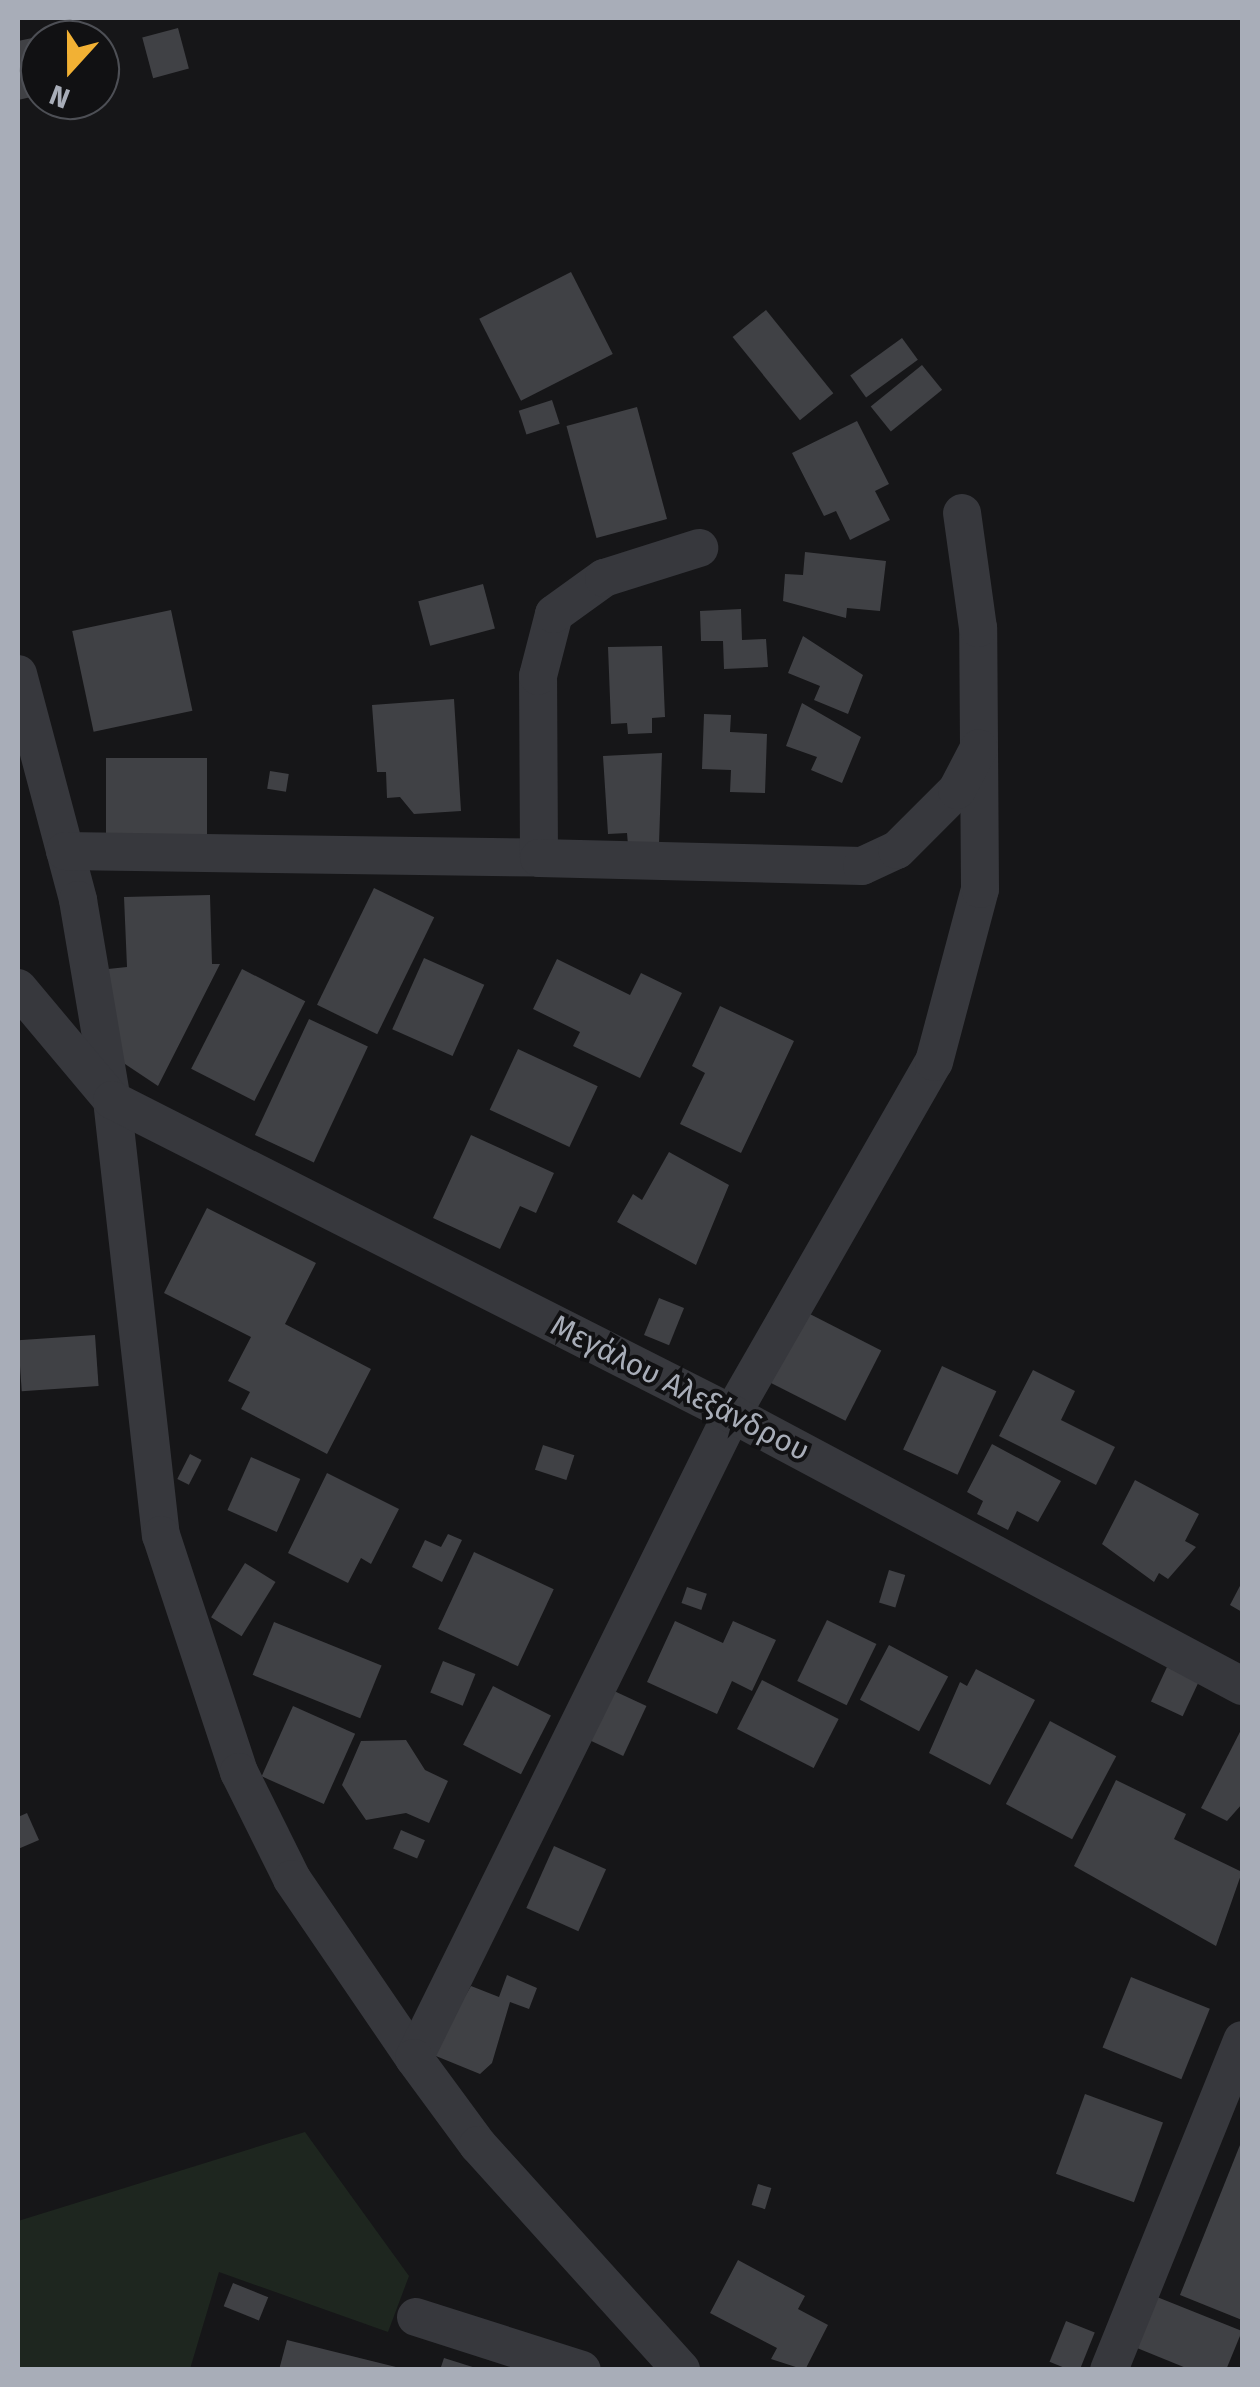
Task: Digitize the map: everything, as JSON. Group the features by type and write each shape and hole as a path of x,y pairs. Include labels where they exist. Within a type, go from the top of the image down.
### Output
{"street":[{"path":"414,2058 732,1414 934,1062 980,889 978,628 962,513"},
{"path":"540,858 538,676 554,614 604,578 698,548"},
{"path":"18,674 65,851 112,1100 140,1408 161,1535 198,1660 292,1878 414,2058 478,2145 681,2370"},
{"path":"65,851 862,866 897,850 957,790 980,746"},
{"path":"18,988 112,1100"},
{"name":"Μεγάλου Αλεξάνδρου","path":"112,1100 732,1414 1242,1686"},
{"path":"1110,2370 1242,2040"},
{"path":"416,2318 582,2370"}],"shaded area":[{"path":"305,2132 409,2276 388,2332 219,2272 190,2369 18,2369 18,2221"}],"building":[{"path":"178,28 189,69 153,78 142,38"},
{"path":"18,41 20,41 18,100"},
{"path":"571,272 613,354 521,401 479,319"},
{"path":"766,310 833,393 800,420 733,337"},
{"path":"902,338 918,360 866,397 850,376"},
{"path":"922,365 942,390 891,431 871,407"},
{"path":"552,400 560,424 526,435 519,411"},
{"path":"637,407 667,519 597,538 566,426"},
{"path":"857,421 889,484 875,491 890,520 850,540 836,511 824,516 792,453"},
{"path":"805,552 886,561 880,611 847,608 846,618 783,601 785,574 803,575"},
{"path":"483,584 495,628 430,646 418,601"},
{"path":"741,609 742,640 766,639 768,667 724,669 723,641 701,641 700,611"},
{"path":"171,610 192,711 94,732 72,631"},
{"path":"803,636 863,675 848,714 814,700 820,686 788,673"},
{"path":"662,646 665,717 652,718 652,733 628,734 627,723 611,724 608,647"},
{"path":"454,699 461,811 414,814 400,797 387,798 386,772 377,772 372,705"},
{"path":"802,703 861,737 842,783 811,770 817,757 786,746"},
{"path":"704,714 731,715 730,732 767,734 765,793 730,792 731,770 702,769"},
{"path":"662,753 659,844 628,845 627,833 608,834 603,756"},
{"path":"106,758 207,758 207,838 106,838"},
{"path":"270,771 289,774 286,792 267,789"},
{"path":"374,888 434,917 377,1034 317,1005"},
{"path":"210,895 212,964 220,964 158,1086 116,1058 108,969 127,967 124,897"},
{"path":"424,958 484,985 453,1056 392,1029"},
{"path":"557,959 630,995 641,973 682,993 640,1078 573,1046 580,1032 533,1009"},
{"path":"242,969 305,1001 254,1101 191,1069"},
{"path":"720,1006 794,1041 741,1153 680,1124 705,1073 692,1066"},
{"path":"309,1019 368,1046 314,1162 255,1135"},
{"path":"518,1049 598,1086 569,1147 490,1110"},
{"path":"471,1135 554,1173 536,1213 520,1206 500,1249 433,1218"},
{"path":"669,1152 729,1185 696,1265 617,1222 633,1194 642,1200"},
{"path":"207,1208 316,1263 285,1324 371,1369 327,1454 241,1409 250,1392 228,1381 251,1337 164,1293"},
{"path":"659,1298 684,1308 669,1345 644,1335"},
{"path":"802,1310 881,1350 845,1421 766,1380"},
{"path":"95,1335 99,1386 22,1391 18,1340"},
{"path":"942,1366 996,1391 957,1475 903,1449"},
{"path":"1033,1370 1075,1391 1061,1420 1115,1447 1096,1485 999,1436"},
{"path":"992,1444 1061,1481 1038,1522 1017,1511 1008,1530 977,1514 983,1501 967,1492"},
{"path":"543,1445 574,1455 566,1480 535,1470"},
{"path":"190,1454 202,1460 189,1485 177,1479"},
{"path":"251,1457 300,1479 277,1532 227,1510"},
{"path":"327,1473 399,1509 371,1564 361,1558 348,1583 288,1553"},
{"path":"1135,1480 1199,1514 1185,1541 1196,1547 1168,1579 1159,1573 1154,1582 1102,1544"},
{"path":"448,1534 462,1540 442,1582 412,1567 425,1540 441,1547"},
{"path":"474,1552 554,1589 518,1666 438,1629"},
{"path":"245,1563 276,1582 242,1636 211,1617"},
{"path":"889,1570 905,1575 895,1607 879,1603"},
{"path":"1242,1582 1242,1612 1230,1605"},
{"path":"687,1587 707,1594 701,1610 681,1603"},
{"path":"827,1620 876,1644 847,1705 797,1681"},
{"path":"675,1621 723,1643 733,1621 776,1640 752,1691 732,1681 717,1714 647,1682"},
{"path":"274,1622 382,1665 360,1718 253,1675"},
{"path":"889,1645 948,1676 919,1731 860,1700"},
{"path":"443,1661 475,1674 463,1706 430,1693"},
{"path":"1167,1667 1199,1682 1183,1716 1151,1701"},
{"path":"976,1669 1035,1700 990,1785 929,1753 960,1682 967,1686"},
{"path":"762,1680 839,1719 814,1768 737,1729"},
{"path":"493,1686 551,1716 521,1774 463,1745"},
{"path":"612,1690 646,1706 623,1756 589,1740"},
{"path":"293,1706 355,1734 324,1804 262,1776"},
{"path":"1050,1721 1116,1756 1072,1839 1006,1804"},
{"path":"1242,1728 1242,1804 1227,1821 1201,1808"},
{"path":"406,1740 425,1770 448,1781 429,1823 406,1813 366,1820 342,1785 361,1741"},
{"path":"1116,1780 1186,1814 1174,1839 1242,1872 1216,1946 1074,1866"},
{"path":"27,1813 39,1840 18,1849 18,1817"},
{"path":"401,1830 425,1840 417,1859 393,1848"},
{"path":"554,1846 606,1869 578,1931 526,1908"},
{"path":"507,1975 537,1988 529,2009 510,2002 492,2063 480,2074 431,2054 471,1986 499,1997"},
{"path":"1131,1977 1210,2009 1181,2079 1103,2047"},
{"path":"1085,2094 1163,2122 1134,2202 1056,2174"},
{"path":"1242,2140 1242,2320 1180,2295"},
{"path":"758,2184 771,2188 765,2209 752,2205"},
{"path":"738,2260 805,2296 798,2309 828,2325 805,2370 771,2359 777,2348 710,2313"},
{"path":"233,2283 268,2297 259,2320 224,2306"},
{"path":"1157,2297 1242,2331 1226,2370 1191,2370 1137,2348"},
{"path":"1066,2321 1095,2333 1080,2370 1050,2362"},
{"path":"287,2340 400,2368 400,2370 279,2370"},
{"path":"444,2358 479,2369 479,2370 440,2370"}]}
